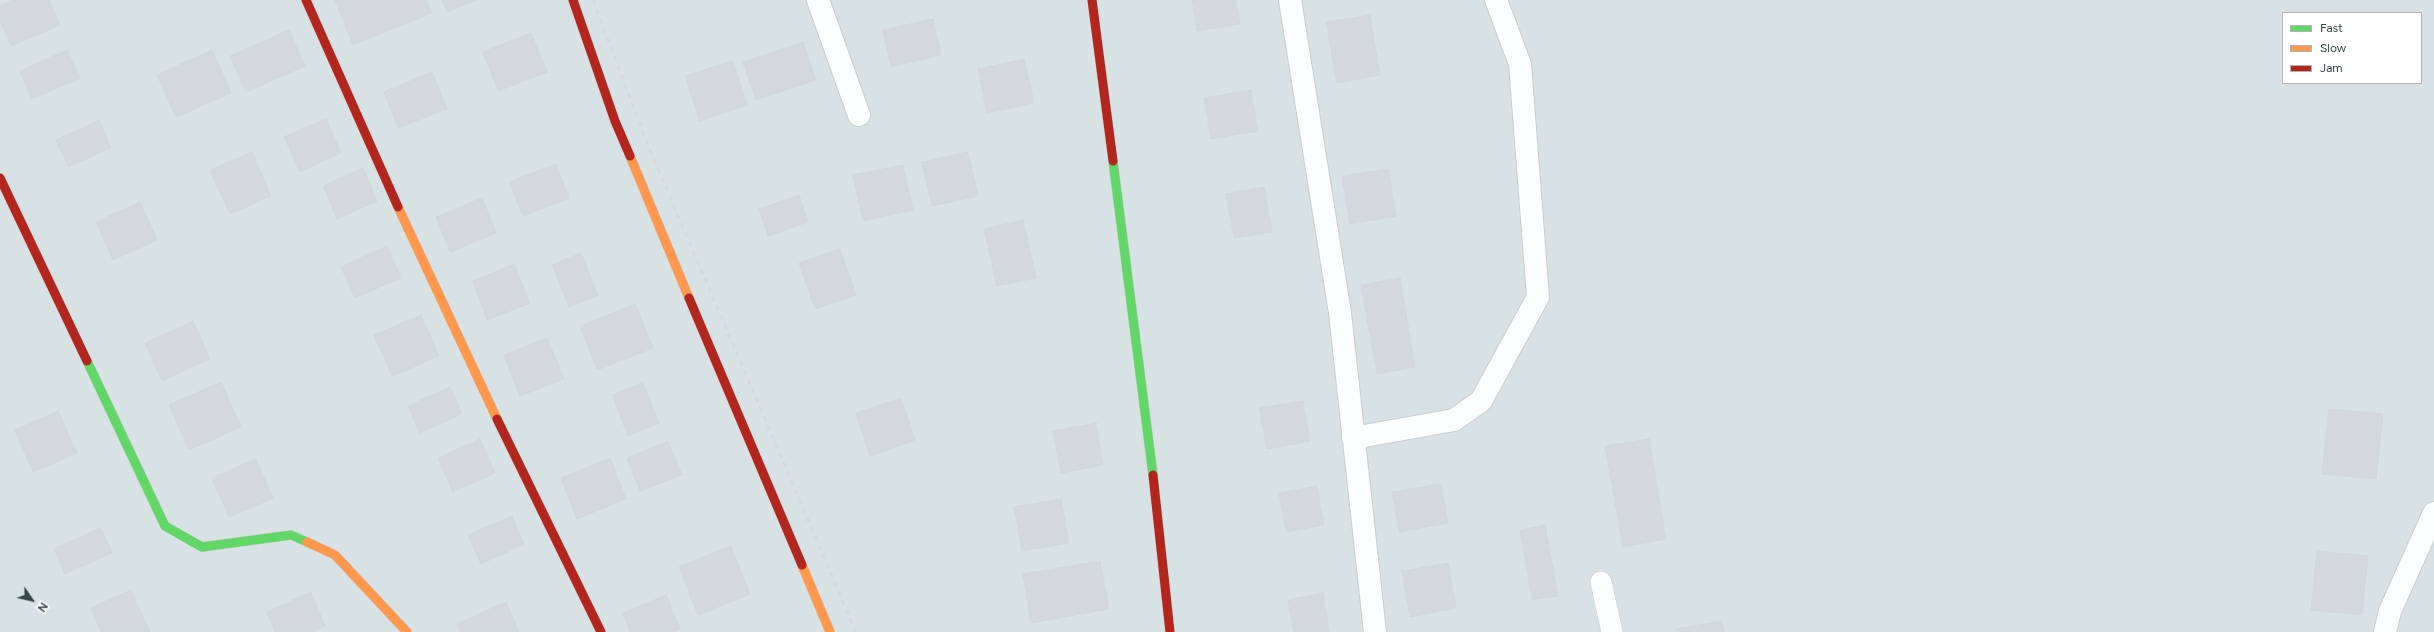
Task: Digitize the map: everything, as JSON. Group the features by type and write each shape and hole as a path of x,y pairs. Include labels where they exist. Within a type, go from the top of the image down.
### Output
{"street":[{"path":"306,0 379,166 514,456 601,632"},
{"path":"573,0 615,121 830,632"},
{"path":"818,0 858,115"},
{"path":"1092,0 1164,563 1170,632"},
{"path":"1290,0 1340,313 1375,632"},
{"path":"1353,438 1454,420 1481,401 1538,297 1520,64 1496,0"},
{"path":"0,178 165,526 202,547 291,535 335,555 407,632"},
{"path":"2385,632 2390,611 2434,514"}],"lane":[{"path":"1601,582 1612,632"}],"shaded area":[{"path":"0,0 2434,0 2434,632 0,632"}],"building":[{"path":"12,0 49,0 60,25 11,46 0,20 0,6"},
{"path":"335,0 426,0 432,13 353,45"},
{"path":"442,0 477,0 447,12"},
{"path":"1192,0 1236,0 1240,24 1197,31"},
{"path":"1370,15 1380,75 1337,83 1326,22"},
{"path":"933,19 941,55 891,67 883,30"},
{"path":"289,30 305,66 246,92 230,56"},
{"path":"531,33 547,72 498,91 483,52"},
{"path":"803,42 816,80 756,100 743,62"},
{"path":"67,50 80,78 32,99 20,71"},
{"path":"212,50 231,93 176,117 157,75"},
{"path":"1024,59 1034,103 987,113 978,69"},
{"path":"733,61 747,105 700,121 685,76"},
{"path":"432,72 447,109 398,128 384,92"},
{"path":"1251,90 1258,131 1211,139 1204,98"},
{"path":"326,119 341,153 300,172 284,137"},
{"path":"99,120 111,148 68,167 56,140"},
{"path":"252,152 271,196 230,214 210,170"},
{"path":"968,152 978,196 932,206 922,162"},
{"path":"556,164 569,198 523,216 509,182"},
{"path":"903,165 913,210 863,221 853,175"},
{"path":"363,168 377,201 337,219 323,186"},
{"path":"1388,169 1396,216 1350,224 1342,176"},
{"path":"1264,187 1272,232 1234,238 1226,194"},
{"path":"799,195 808,222 768,236 759,209"},
{"path":"482,198 496,233 450,252 436,217"},
{"path":"140,202 157,240 113,260 96,222"},
{"path":"1023,220 1036,278 997,286 984,229"},
{"path":"387,246 401,278 355,298 341,267"},
{"path":"840,249 856,295 815,309 799,263"},
{"path":"581,253 598,296 569,307 552,265"},
{"path":"514,264 530,303 487,320 473,281"},
{"path":"1400,278 1415,367 1377,374 1361,285"},
{"path":"635,304 653,348 597,370 580,326"},
{"path":"421,315 439,356 392,376 374,335"},
{"path":"193,321 210,359 162,381 145,343"},
{"path":"547,338 564,379 520,396 504,355"},
{"path":"221,382 241,427 189,450 169,405"},
{"path":"643,383 659,423 628,436 612,395"},
{"path":"450,387 462,414 420,433 408,406"},
{"path":"901,398 915,440 870,456 856,413"},
{"path":"1303,401 1310,441 1267,449 1259,408"},
{"path":"2329,409 2383,414 2376,479 2322,474"},
{"path":"58,411 77,453 33,472 15,430"},
{"path":"1096,423 1103,465 1061,473 1053,431"},
{"path":"480,439 495,473 453,492 438,458"},
{"path":"1649,439 1666,539 1623,547 1605,446"},
{"path":"668,441 682,475 640,491 627,458"},
{"path":"610,458 626,499 577,519 561,478"},
{"path":"256,459 273,498 229,517 212,478"},
{"path":"1441,484 1448,523 1399,532 1392,492"},
{"path":"1317,486 1324,525 1286,532 1279,493"},
{"path":"1061,499 1069,543 1022,551 1014,507"},
{"path":"512,516 524,544 481,564 468,535"},
{"path":"1545,525 1558,596 1532,600 1520,530"},
{"path":"101,528 112,553 65,574 54,549"},
{"path":"731,546 750,594 698,615 679,567"},
{"path":"2317,551 2368,556 2362,615 2311,610"},
{"path":"1100,561 1109,609 1031,623 1023,574"},
{"path":"1448,563 1456,608 1410,617 1402,571"},
{"path":"131,590 150,632 101,632 91,608"},
{"path":"311,592 325,626 311,632 275,632 267,612"},
{"path":"1323,593 1329,632 1294,632 1288,600"},
{"path":"666,595 680,629 673,632 630,632 623,613"},
{"path":"506,602 519,632 460,632 457,624"},
{"path":"1722,621 1724,632 1677,632 1676,629"}],"railway":[{"path":"593,0 647,143 856,632"}],"traffic: fast":[{"path":"1113,161 1153,475"},
{"path":"87,361 165,526 202,547 291,535 307,542"}],"traffic: slow":[{"path":"630,156 689,298"},
{"path":"398,207 497,419"},
{"path":"307,542 335,555 407,632"},
{"path":"802,565 830,632"}],"traffic: jam":[{"path":"306,0 398,207"},
{"path":"573,0 615,121 630,156"},
{"path":"1092,0 1113,161"},
{"path":"0,178 87,361"},
{"path":"689,298 802,565"},
{"path":"497,419 601,632"},
{"path":"1153,475 1170,632"}]}
